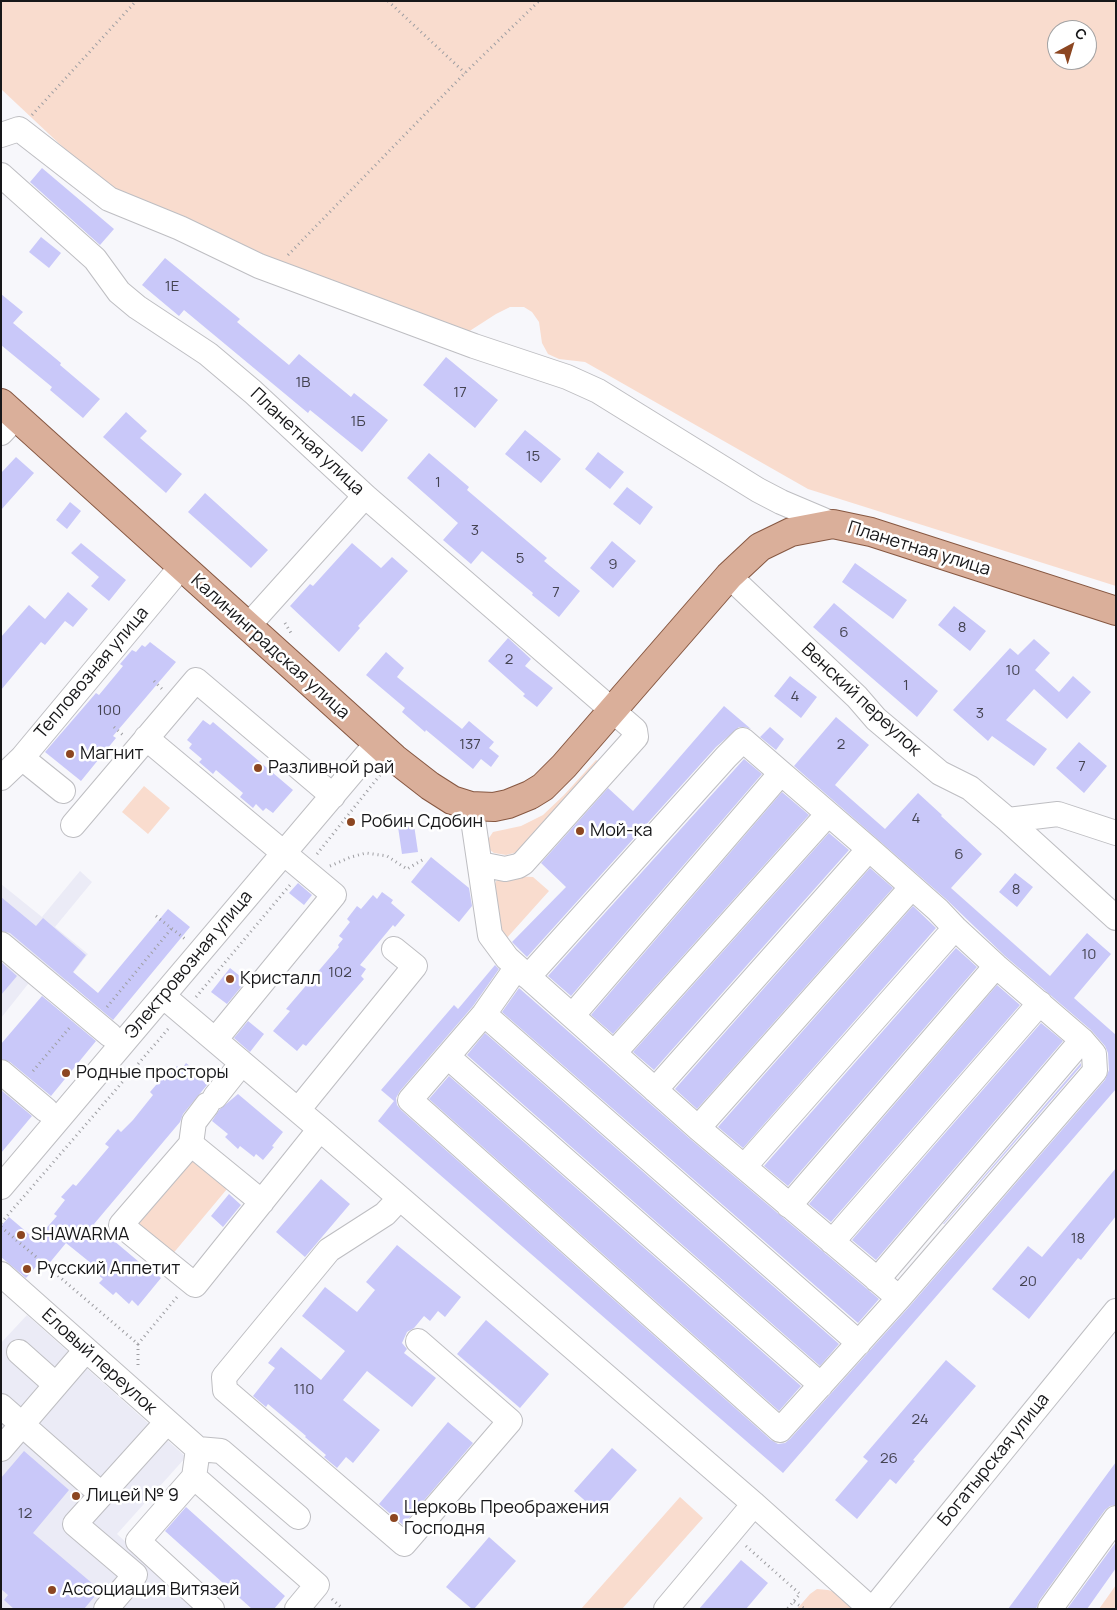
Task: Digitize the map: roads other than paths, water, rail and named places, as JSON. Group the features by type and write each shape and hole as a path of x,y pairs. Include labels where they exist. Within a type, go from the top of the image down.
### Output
{"main road":[{"name":"Калининградская улица","path":"6,417 248,626 377,744 430,786 452,800 470,806 494,807 518,800 542,787 564,766"},
{"name":"Планетная улица","path":"564,766 729,576 760,547 791,532 833,524 871,532 1116,611"}],"street":[{"path":"10,132 109,199 180,228 271,271 474,346 567,377 598,391 758,490 833,524"},
{"name":"Планетная улица","path":"1,176 95,259 119,292 137,307 208,354 254,392 365,496 613,710"},
{"path":"248,626 365,496"},
{"name":"Тепловозная улица","path":"1,778 22,758 181,567"},
{"name":"Венский переулок","path":"729,576 857,697 876,720 940,772 970,788 1116,918"},
{"path":"73,825 196,680 333,796"},
{"path":"480,864 505,869 523,863 636,738 635,730 613,710"},
{"path":"146,738 334,895 215,1040"},
{"path":"743,740 781,773 938,910 996,966 1082,1040 1094,1054 1094,1071 899,1298 780,1430 410,1100 522,972 743,740"},
{"name":"Электровозная улица","path":"1,1187 377,744"},
{"path":"22,758 63,791"},
{"path":"572,1016 781,773"},
{"path":"470,806 490,935 507,958 698,1128 899,1298"},
{"path":"614,1053 828,814"},
{"path":"1008,820 1058,814 1116,833"},
{"path":"655,1090 869,849"},
{"path":"698,1128 912,887"},
{"path":"744,1167 955,928"},
{"path":"2,947 95,1023"},
{"path":"298,1110 415,966 394,949"},
{"path":"789,1206 996,966"},
{"path":"163,996 320,1128 754,1504 872,1609"},
{"path":"832,1242 1040,1002"},
{"path":"484,1014 859,1343"},
{"path":"877,1280 1082,1040"},
{"path":"448,1057 821,1385"},
{"path":"242,1063 194,1122 191,1144 121,1225 195,1285 320,1128"},
{"path":"1,1072 46,1110"},
{"path":"191,1144 262,1202"},
{"path":"400,1198 384,1214 329,1250 224,1377 225,1390 404,1544 510,1421 418,1341"},
{"name":"Еловый переулок","path":"1,1274 198,1449"},
{"name":"Богатырская улица","path":"872,1609 1116,1311"},
{"path":"1,1449 86,1350"},
{"path":"18,1352 56,1385"},
{"path":"1,1406 101,1494"},
{"path":"106,1609 135,1575 75,1524 167,1422"},
{"path":"212,1609 138,1541 194,1477 198,1449 221,1451 298,1517"},
{"path":"194,1477 317,1585 296,1609"},
{"path":"666,1609 754,1504"},
{"path":"1050,1609 1116,1518"}],"place":[{"name":"Магнит","path":"70,754"},
{"name":"Разливной рай","path":"258,768"},
{"name":"Робин Сдобин","path":"351,822"},
{"name":"Мой-ка","path":"580,831"},
{"name":"Кристалл","path":"230,979"},
{"name":"Родные просторы","path":"66,1073"},
{"name":"SHAWARMA","path":"21,1235"},
{"name":"Русский Аппетит","path":"27,1269"},
{"name":"Лицей № 9","path":"76,1496"},
{"name":"Церковь Преображения Господня","path":"394,1518"},
{"name":"Ассоциация Витязей","path":"52,1590"}]}
